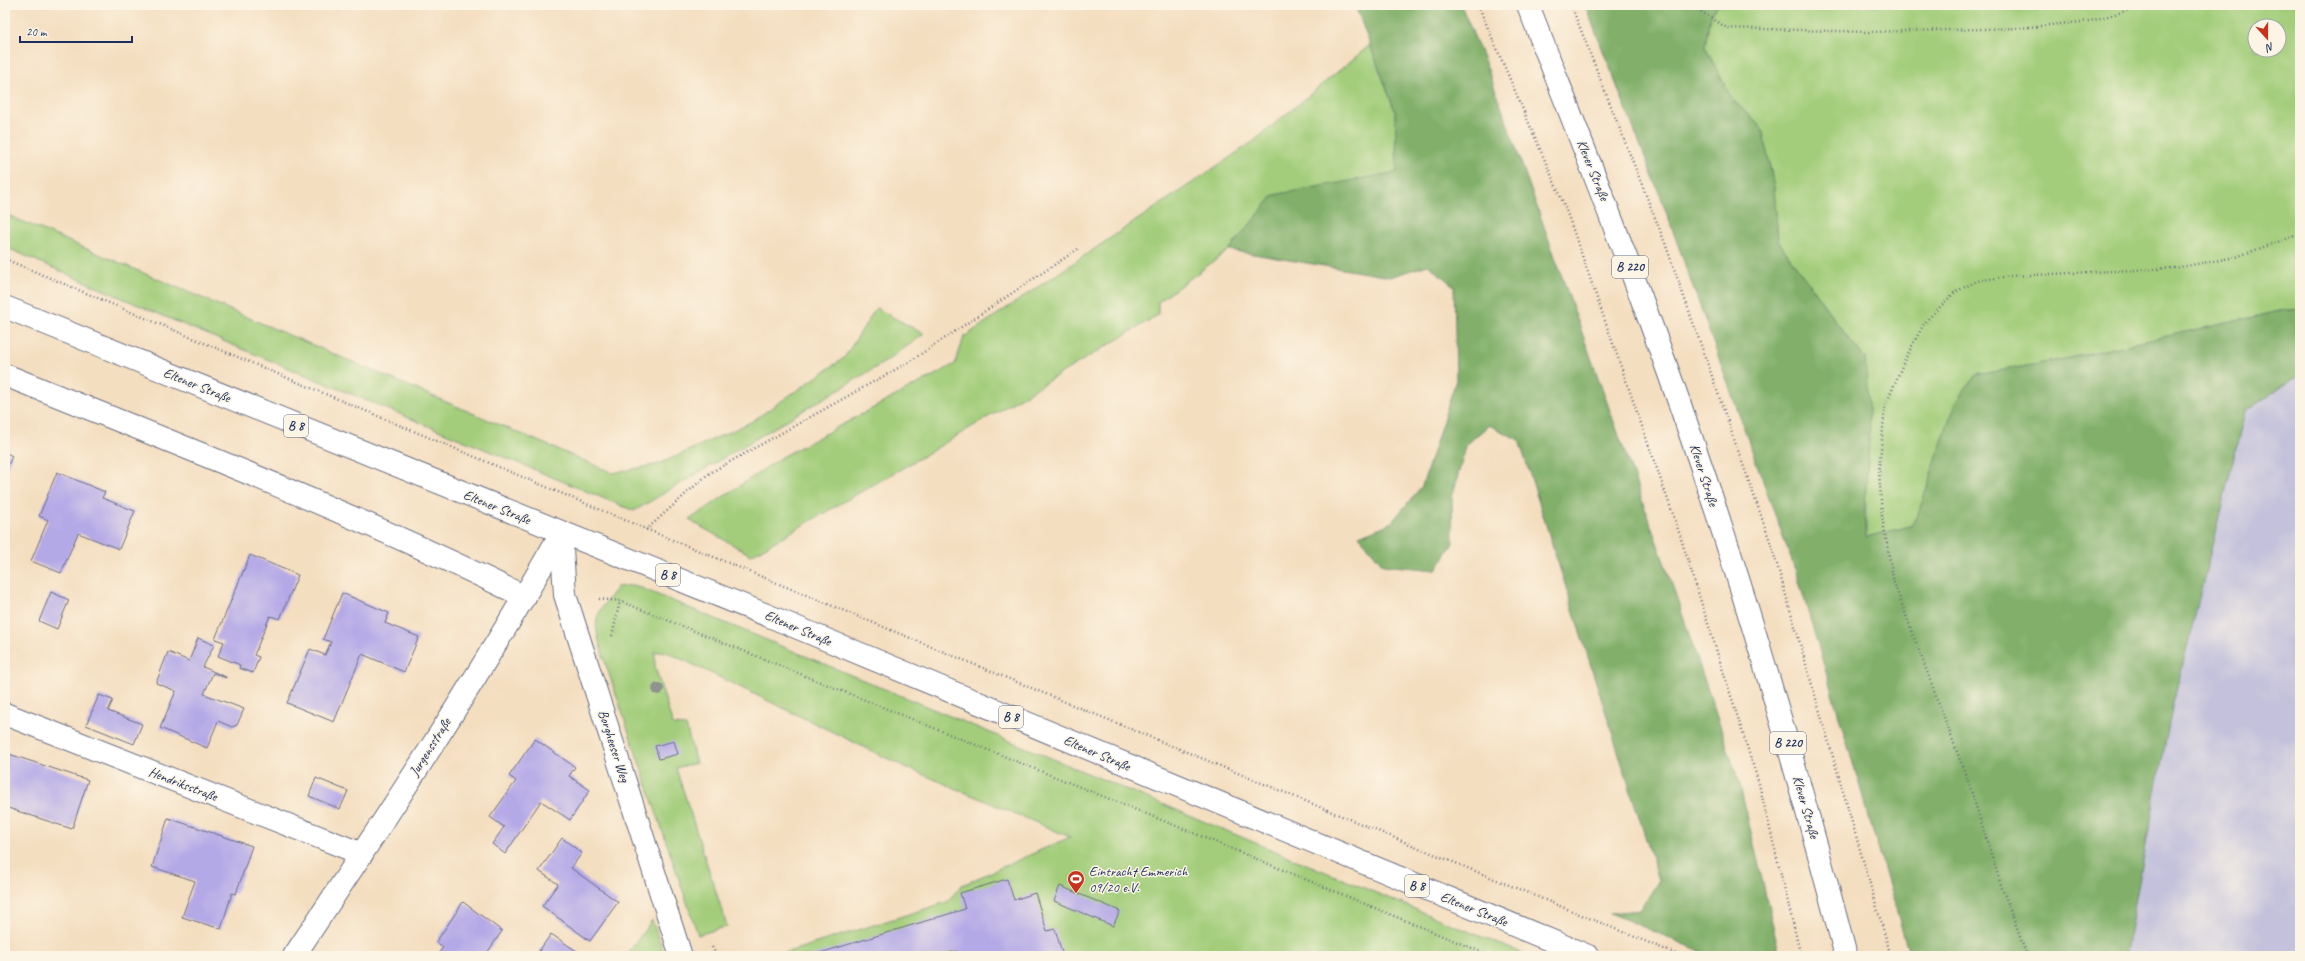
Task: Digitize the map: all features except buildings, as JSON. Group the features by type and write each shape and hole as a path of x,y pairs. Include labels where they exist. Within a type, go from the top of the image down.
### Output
{"main road":[{"name":"Klever Straße","path":"1528,5 1621,242 1687,425 1771,684 1816,842 1846,956"},
{"name":"Eltener Straße","path":"5,307 774,618 1588,956"},
{"path":"5,374 254,475 444,558 525,598"},
{"name":"Jurgensstraße","path":"294,956 362,854 525,598 561,533"},
{"name":"Borgheeser Weg","path":"561,533 565,595 681,956"},
{"name":"Hendriksstraße","path":"5,714 362,854"}],"path":[{"path":"1478,5 1564,207 1676,523 1759,784 1801,956"},
{"path":"1571,5 1665,243 1771,544 1890,956"},
{"path":"1692,5 1727,28 1877,32 2020,28 2083,22 2147,5"},
{"path":"2027,956 2002,888 1969,784 1894,583 1882,516 1879,470 1885,407 1905,359 1924,322 1955,292 1977,281 2010,276 2175,268 2236,257 2300,234"},
{"path":"623,557 646,529 708,474 909,362 1078,249"},
{"path":"5,259 646,529 1681,956"},
{"path":"620,601 1196,834 1491,956"}],"shaded area":[{"path":"2300,377 2300,956 2125,956 2172,708 2245,411 2291,380"}],"green space":[{"path":"1355,5 1461,5 1487,67 1673,587 1740,785 1780,956 1712,956 1610,913 1640,910 1659,880 1519,440 1489,425 1466,445 1452,498 1453,543 1436,570 1383,565 1359,536 1391,523 1422,486 1456,380 1454,286 1428,265 1390,277 1229,250 1274,195 1397,172 1395,111"},
{"path":"1585,5 1718,5 1710,15 1705,47 1731,98 1762,128 1774,187 1778,241 1844,333 1865,358 1870,429 1864,517 1866,537 1911,526 1918,514 1955,402 1976,375 2055,361 2280,311 2300,309 2300,377 2291,380 2245,412 2172,708 2125,956 1910,956 1798,578 1661,198"},
{"path":"1718,5 2300,5 2300,309 2280,311 2055,361 1976,375 1955,402 1918,514 1911,526 1866,537 1865,358 1844,333 1778,241 1774,187 1762,128 1731,98 1705,47 1710,15"},
{"path":"1370,45 1395,111 1397,173 1274,195 1229,250 1158,302 1158,315 920,458 751,555 689,520 782,457 955,364 964,337 1254,141"},
{"path":"5,214 613,473 659,464 751,422 844,358 876,308 924,334 885,362 634,511 177,322 5,247"},
{"path":"634,585 1528,956 775,956 947,902 962,885 1070,837 903,766 667,652 655,652 655,667 673,725 686,726 696,763 676,768 727,926 698,935 604,659 596,628 602,607 617,587"},
{"path":"652,920 665,956 626,956"}],"place":[{"name":"Eintracht Emmerich 09/20 e.V.","path":"1076,894"}]}
